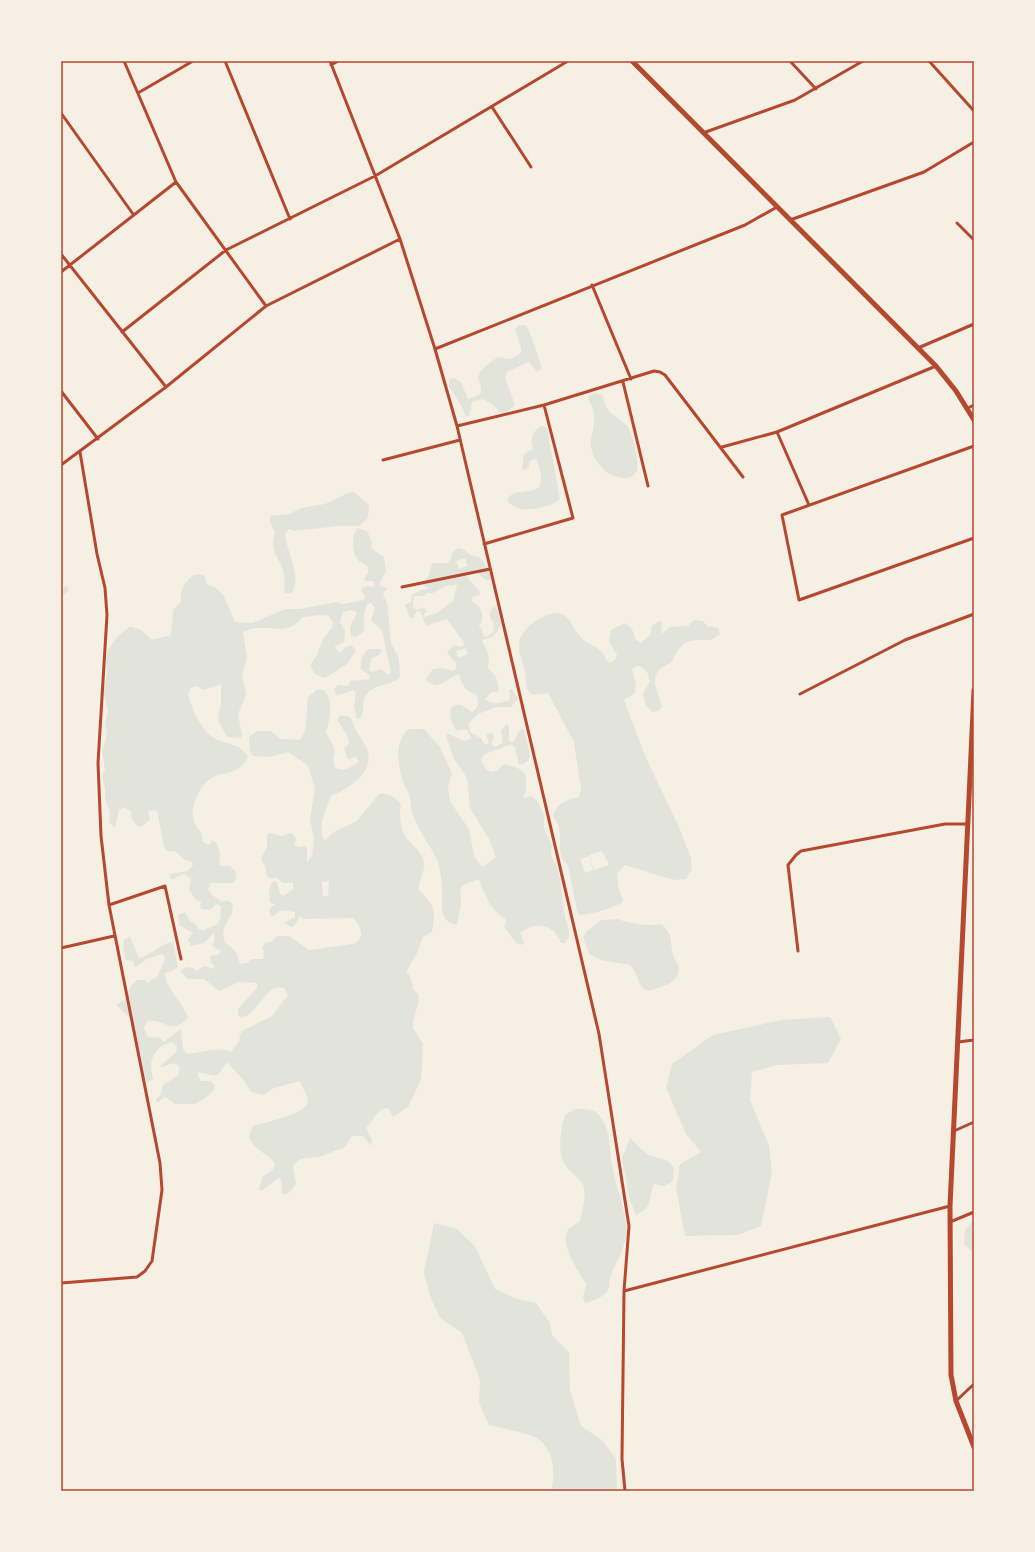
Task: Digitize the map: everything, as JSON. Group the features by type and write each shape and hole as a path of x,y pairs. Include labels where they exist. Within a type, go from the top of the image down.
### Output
{"main road":[{"path":"632,61 936,366 968,408 974,420"},
{"path":"974,690 950,1206 951,1375 956,1401 974,1447"}],"street":[{"path":"124,61 176,182 266,306"},
{"path":"138,93 193,61"},
{"path":"225,61 290,220"},
{"path":"330,61 400,239 435,349 460,440 599,1034 629,1226 624,1291 622,1459 625,1491"},
{"path":"331,65 338,61"},
{"path":"122,332 226,250 290,220 375,176 568,61"},
{"path":"790,61 816,89"},
{"path":"703,133 795,100 863,61"},
{"path":"929,61 974,111"},
{"path":"492,107 531,167"},
{"path":"61,113 133,214"},
{"path":"790,220 924,172 974,142"},
{"path":"61,272 133,214 176,182"},
{"path":"435,349 744,225 777,207"},
{"path":"957,223 974,240"},
{"path":"61,465 166,387 266,306 400,239"},
{"path":"61,254 166,387"},
{"path":"592,285 631,379"},
{"path":"918,348 974,324"},
{"path":"722,447 777,432 936,366"},
{"path":"456,426 544,405 654,372 660,372 665,375 743,476"},
{"path":"623,382 648,486"},
{"path":"61,391 98,439"},
{"path":"484,544 573,518 544,405"},
{"path":"968,408 974,405"},
{"path":"777,432 809,505"},
{"path":"383,460 460,440"},
{"path":"974,446 782,515 799,600 974,538"},
{"path":"61,1283 137,1277 145,1271 152,1260 162,1190 160,1162 108,905 101,836 98,763 108,614 105,588 97,554 80,452"},
{"path":"402,587 490,569"},
{"path":"800,694 905,640 974,614"},
{"path":"798,951 788,865 801,851 946,824 968,824"},
{"path":"108,905 165,886 181,959"},
{"path":"61,948 114,936"},
{"path":"958,1042 974,1040"},
{"path":"954,1131 974,1122"},
{"path":"624,1291 950,1206"},
{"path":"950,1222 974,1212"},
{"path":"956,1401 974,1384"}],"shaded area":[{"path":"519,325 525,325 529,330 542,368 537,372 529,362 507,372 505,378 515,405 506,413 500,412 492,404 483,399 472,402 469,416 466,416 457,398 449,387 449,380 454,378 461,382 468,399 479,395 481,392 481,387 478,377 479,374 490,362 498,357 510,359 521,353 521,348 515,329"},
{"path":"597,393 603,396 606,407 609,411 623,422 629,430 635,448 637,461 637,470 631,477 619,478 610,474 602,468 593,454 591,441 594,415 588,399 589,396"},
{"path":"544,426 547,429 560,499 557,502 541,507 529,509 518,508 507,501 511,495 531,491 537,488 540,483 540,474 536,458 530,461 529,467 524,470 522,469 524,454 533,449 533,434 539,427"},
{"path":"354,492 369,505 368,518 359,526 339,526 294,531 288,529 285,535 295,573 295,581 291,593 285,593 283,569 273,546 275,533 270,522 270,516 289,514 301,508 325,504 348,493"},
{"path":"358,528 367,531 372,542 371,548 384,557 386,571 380,586 387,588 383,594 387,603 391,642 399,659 400,677 392,682 374,688 367,694 364,700 361,718 357,719 354,706 356,693 353,690 336,696 334,689 338,685 348,686 350,681 370,679 369,675 361,669 361,660 369,649 379,649 382,651 380,654 371,659 369,669 371,672 381,669 389,675 391,672 382,631 371,620 375,608 371,603 367,604 364,614 364,631 356,637 352,636 350,628 351,623 356,616 356,612 350,610 343,612 340,622 345,631 344,642 335,646 336,649 341,653 344,648 351,645 356,650 347,664 325,678 315,674 310,665 317,655 323,639 332,628 333,622 329,616 319,615 302,617 296,624 282,629 259,628 243,632 247,658 242,674 246,695 238,714 242,735 241,738 227,737 219,722 218,715 221,704 221,684 203,690 197,686 191,688 188,694 195,713 206,731 216,739 242,749 248,757 236,770 218,775 207,781 196,798 193,812 193,820 202,833 203,842 208,845 213,840 219,849 220,866 230,866 236,872 236,879 233,883 211,883 208,889 211,894 222,902 228,900 233,904 232,913 224,928 223,935 225,942 236,952 240,964 247,963 251,959 264,959 264,951 262,947 267,942 270,943 277,936 289,936 309,950 353,944 360,939 360,928 353,918 303,919 300,916 294,926 291,927 284,923 295,917 295,912 281,910 272,917 269,912 271,907 275,905 270,902 269,896 272,883 274,881 277,882 280,894 284,896 293,889 293,883 283,883 276,878 269,878 266,874 266,869 261,858 267,847 267,835 270,833 282,836 290,833 293,834 296,839 294,845 299,847 305,846 307,848 307,862 312,856 314,839 310,819 315,788 306,764 288,752 270,757 253,756 250,751 249,737 257,731 271,731 281,739 300,740 305,731 308,697 318,689 324,690 329,699 330,716 326,732 335,750 333,760 335,767 338,769 344,769 359,761 355,756 350,760 347,758 344,748 349,744 348,737 337,720 340,715 350,717 367,749 369,760 367,768 357,780 331,796 321,830 324,841 334,832 357,821 379,794 386,794 394,798 401,805 400,820 404,834 420,853 424,862 419,890 431,904 434,913 432,932 423,937 417,953 406,972 409,974 413,986 412,988 418,994 419,1001 413,1021 413,1028 423,1044 421,1080 408,1107 393,1117 388,1108 378,1113 366,1128 372,1139 371,1146 363,1136 352,1136 344,1148 322,1156 303,1158 299,1160 293,1167 296,1184 290,1192 284,1195 282,1192 281,1179 278,1178 263,1190 259,1190 262,1177 273,1170 275,1164 253,1144 249,1135 253,1126 293,1114 306,1106 308,1099 300,1081 274,1088 263,1095 251,1092 245,1082 227,1062 218,1075 197,1073 201,1081 211,1081 215,1085 214,1090 204,1099 195,1104 175,1104 165,1097 157,1103 156,1099 160,1096 163,1085 175,1078 179,1073 179,1066 177,1065 169,1064 163,1067 160,1066 175,1053 177,1047 173,1042 160,1047 157,1050 151,1062 153,1080 147,1082 145,1080 131,1019 116,1005 125,999 130,987 137,980 144,980 150,983 151,980 157,977 165,959 161,954 147,959 135,967 133,961 126,960 123,947 124,940 130,937 139,958 148,955 168,943 173,942 178,967 165,973 165,978 188,1018 176,1026 168,1026 160,1022 148,1021 144,1027 147,1036 153,1038 160,1037 163,1042 181,1029 183,1049 187,1054 215,1050 226,1050 231,1052 240,1040 239,1037 242,1031 272,1016 288,995 284,988 272,990 253,1011 241,1018 238,1015 238,1009 257,988 257,983 239,982 219,991 204,979 188,979 181,972 182,969 188,967 194,968 195,971 205,966 213,969 215,966 211,963 210,958 212,955 218,955 221,951 212,946 215,939 214,933 204,943 191,946 188,940 193,933 179,925 178,915 185,912 190,921 196,924 198,929 203,930 219,923 221,906 216,904 210,910 201,909 200,905 202,901 197,901 189,890 191,879 184,874 173,879 170,878 170,874 188,871 193,865 192,862 185,860 175,851 168,852 164,847 157,810 148,811 150,819 142,827 137,826 132,819 131,811 123,807 119,810 115,828 109,822 110,812 105,799 105,789 102,777 105,770 102,752 107,734 105,724 108,711 103,691 107,675 106,658 108,651 116,638 130,626 141,630 152,640 171,635 173,610 181,602 181,592 186,582 194,575 204,575 207,584 216,588 224,596 235,622 252,623 285,609 300,609 336,602 343,604 364,600 365,596 361,591 362,588 367,586 374,587 375,584 373,581 366,581 364,578 368,573 368,567 355,556 353,539","holes":["329,881 328,896 323,896 322,882"]},
{"path":"458,548 472,556 481,558 491,577 490,580 486,580 476,572 467,572 465,574 480,592 479,595 472,597 471,601 480,608 482,618 479,625 483,635 486,637 493,633 494,625 489,614 494,605 500,616 501,622 497,632 493,636 482,640 489,656 488,668 496,677 499,689 497,692 492,692 485,699 497,703 510,700 509,690 512,689 518,699 511,707 496,707 478,714 468,724 471,733 481,738 485,745 489,743 486,734 492,733 494,738 491,744 495,747 503,743 501,731 506,724 509,727 509,739 511,743 521,728 524,730 529,749 529,760 522,765 519,764 515,747 511,744 485,754 481,759 485,768 490,772 497,771 504,764 518,768 526,775 526,791 523,798 532,796 538,802 544,815 544,828 552,846 551,856 557,867 560,879 565,917 569,930 569,937 565,943 561,943 558,936 549,928 538,926 526,929 520,933 524,942 522,945 516,943 504,927 506,922 505,918 493,908 479,879 463,885 460,891 461,905 457,925 446,920 442,910 442,885 438,864 433,852 415,821 412,813 410,796 402,779 398,760 398,751 403,735 409,729 424,729 440,747 452,773 448,786 449,796 451,803 469,829 474,856 482,867 496,857 489,839 470,808 467,779 454,759 446,736 447,733 464,741 471,738 467,729 457,731 452,724 450,714 453,707 456,705 461,705 472,712 475,710 478,704 476,694 469,692 464,687 459,674 443,683 436,685 427,681 426,678 433,669 443,668 453,671 456,669 456,663 447,653 454,645 461,647 465,644 447,619 426,626 420,611 417,611 413,618 410,618 405,605 411,602 412,595 423,589 429,589 422,584 429,575 432,563 449,563 453,552","holes":["465,558 467,566 459,569 456,561","454,584 457,585 453,601 437,613 424,617 424,614 427,612 424,607 416,610 413,607 414,596 424,596 427,593 433,593 448,585 452,586","466,648 468,654 458,658 456,651"]},
{"path":"65,586 68,587 68,591 61,598 61,589"},
{"path":"555,613 564,615 581,637 586,642 600,650 609,663 615,660 617,655 609,642 611,630 625,623 632,629 636,640 641,643 650,635 652,626 659,621 662,622 661,634 670,627 688,626 694,620 703,621 707,626 718,628 720,634 711,640 696,640 687,642 680,648 671,662 659,670 656,674 655,683 662,706 659,711 652,712 646,706 643,694 650,681 647,672 640,666 634,667 632,670 636,684 635,693 624,700 646,758 679,827 691,858 692,869 686,879 674,880 625,865 617,874 619,890 623,902 607,909 579,915 568,865 564,861 560,851 558,824 553,816 559,805 579,797 581,790 574,742 548,693 532,695 529,693 519,650 522,635 526,630 542,617","holes":["602,851 609,865 594,870 589,855","589,856 593,870 585,873 580,859"]},
{"path":"618,919 640,924 661,924 665,928 670,936 674,957 679,967 677,977 673,981 654,990 646,990 641,986 633,968 630,965 601,960 589,954 583,937 586,932 601,920"},
{"path":"830,1017 841,1039 828,1063 777,1065 752,1072 750,1100 769,1146 772,1172 761,1226 737,1235 685,1236 676,1188 680,1164 701,1152 686,1134 666,1088 672,1064 713,1035 782,1020"},
{"path":"575,1109 587,1109 596,1112 606,1126 615,1177 626,1224 625,1241 610,1278 608,1290 598,1299 585,1303 583,1298 586,1284 571,1258 566,1243 568,1230 580,1221 584,1200 584,1188 579,1180 564,1164 560,1150 565,1115"},
{"path":"630,1138 648,1155 668,1161 674,1168 673,1181 664,1186 654,1184 650,1202 642,1212 636,1215 630,1200 622,1158"},
{"path":"974,1219 974,1253 964,1244 965,1230"},
{"path":"434,1223 457,1229 475,1246 495,1289 517,1299 536,1303 550,1323 552,1335 569,1352 570,1390 581,1426 602,1440 616,1459 617,1491 551,1491 553,1484 552,1462 543,1443 537,1438 528,1434 489,1425 479,1403 480,1380 462,1333 440,1318 430,1296 424,1273"}]}
